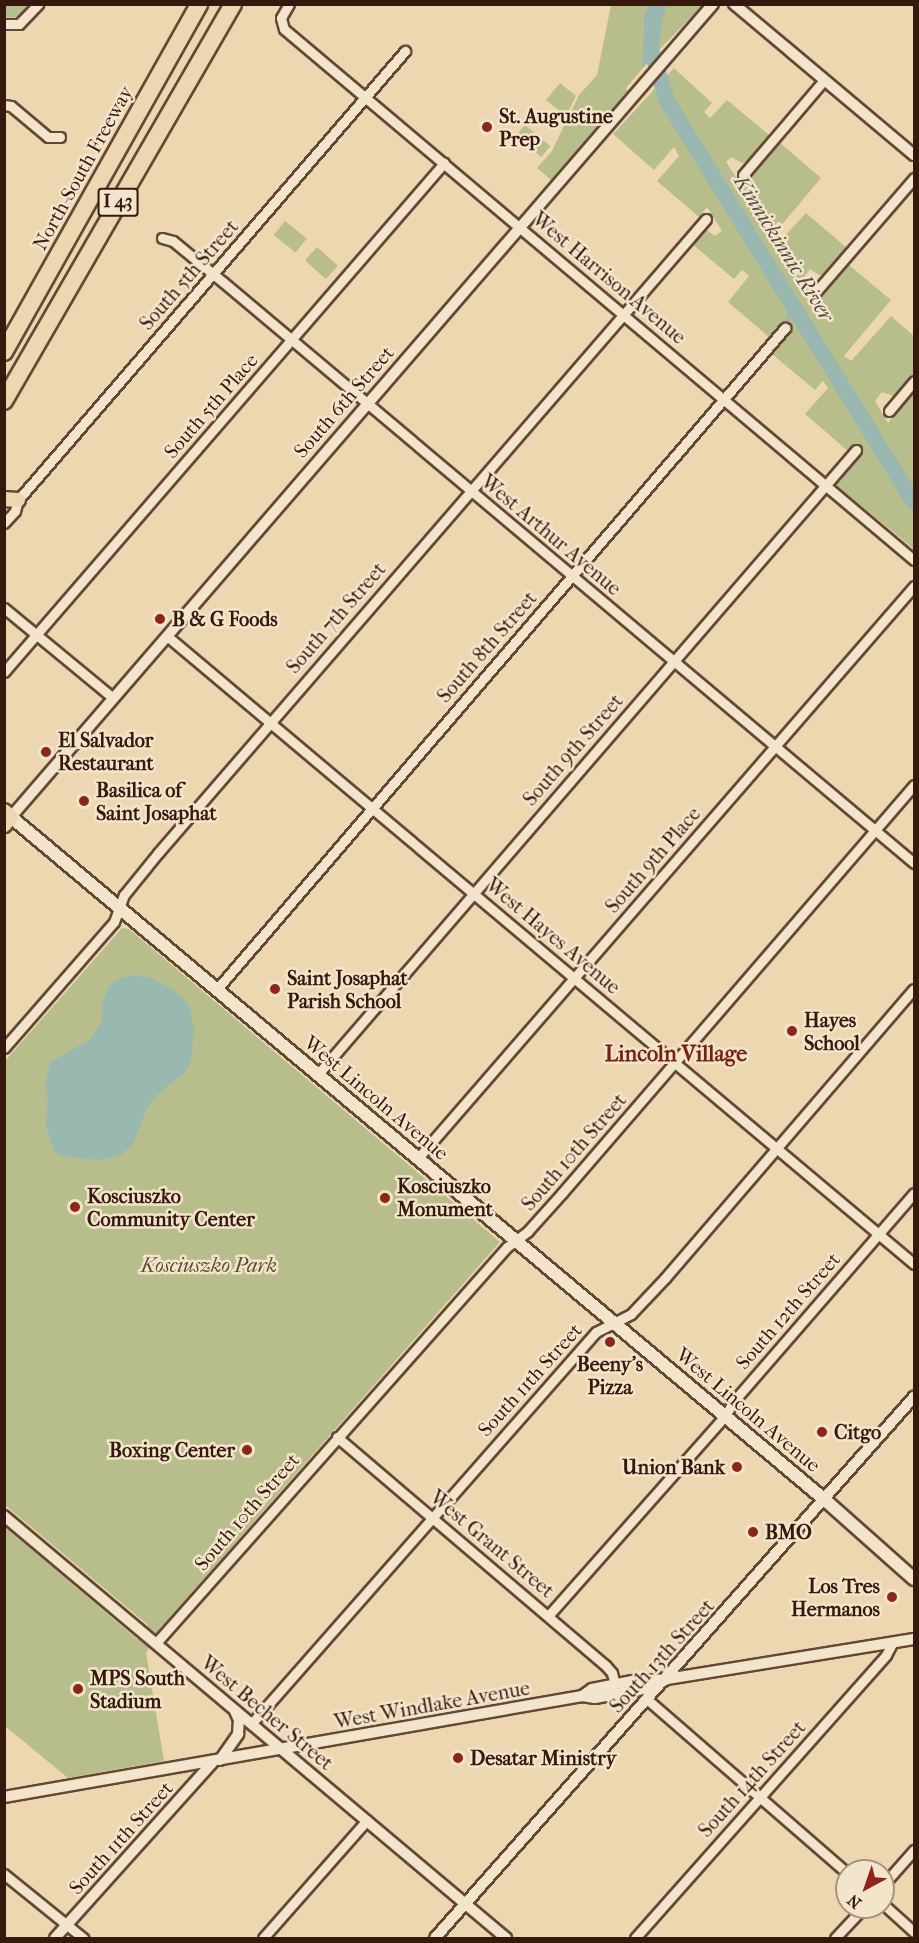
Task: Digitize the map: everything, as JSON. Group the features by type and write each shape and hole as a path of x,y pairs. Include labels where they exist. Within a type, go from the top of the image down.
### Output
{"highway":[{"name":"North-South Freeway","path":"4,352 199,4"},
{"name":"I 43","path":"4,401 233,4"}],"main road":[{"name":"West Lincoln Avenue","path":"7,818 318,1074 915,1578"}],"street":[{"path":"4,24 19,24 38,4"},
{"name":"West Harrison Avenue","path":"289,4 281,18 281,25 915,560"},
{"name":"South 6th Street","path":"7,818 113,699 713,4"},
{"path":"734,4 915,155"},
{"name":"South 5th Street","path":"4,523 15,511 11,500 213,274 405,51"},
{"path":"742,175 824,80"},
{"path":"4,105 11,106 48,137 60,137"},
{"name":"South 5th Place","path":"4,672 444,163"},
{"path":"814,294 915,178"},
{"name":"South 7th Street","path":"4,1048 114,922 124,895 158,853 706,219"},
{"name":"West Arthur Avenue","path":"162,238 173,241 292,339 915,863"},
{"name":"South 8th Street","path":"217,990 785,328"},
{"path":"889,411 915,381"},
{"name":"South 9th Street","path":"318,1074 856,450"},
{"name":"South 9th Place","path":"418,1158 915,586"},
{"path":"4,608 113,699"},
{"name":"West Hayes Avenue","path":"167,636 915,1264"},
{"name":"South 10th Street","path":"156,1642 337,1437 516,1240 528,1231 915,785"},
{"name":"South 11th Street","path":"252,1723 596,1332 631,1314 665,1278 915,989"},
{"name":"South 12th Street","path":"548,1616 725,1416 733,1402 915,1193"},
{"name":"South 13th Street","path":"435,1938 915,1397"},
{"name":"West Grant Street","path":"337,1437 606,1666 612,1672 615,1684"},
{"name":"West Becher Street","path":"4,1516 506,1938"},
{"name":"West Windlake Avenue","path":"582,1696 592,1689 615,1684 667,1679 915,1638"},
{"name":"South 14th Street","path":"635,1938 886,1655 893,1642"},
{"name":"West Windlake Avenue","path":"4,1797 582,1696 595,1698 640,1690 667,1679"},
{"path":"648,1700 835,1863"},
{"name":"South 11th Street","path":"56,1938 238,1734 239,1720 234,1708"},
{"path":"263,1938 367,1820"},
{"path":"895,1872 915,1850"},
{"path":"4,1874 83,1938"},
{"path":"895,1914 915,1932"},
{"path":"835,1938 853,1919"}],"green space":[{"path":"4,5 30,5 22,15 13,18 5,17"},
{"path":"611,5 649,5 644,17 642,69 626,88 628,91 551,180 537,168 552,151 579,95 597,75"},
{"path":"665,5 703,5 658,51 656,39"},
{"path":"674,68 712,103 704,112 710,118 727,100 769,135 747,162 742,163 731,157 726,162 741,185 779,142 821,178 774,234 781,240 806,213 847,248 824,275 819,275 810,269 804,277 809,282 810,293 818,300 849,265 891,300 844,356 851,361 891,316 914,336 914,373 894,396 882,392 875,401 888,423 914,391 914,549 837,486 837,481 863,452 854,444 848,451 805,414 828,388 823,381 815,390 772,354 791,332 782,324 770,338 728,302 749,276 742,270 734,279 692,244 705,229 715,236 722,231 707,207 699,217 657,181 679,156 674,147 654,170 613,134"},
{"path":"560,83 576,96 566,116 546,100"},
{"path":"525,125 550,146 541,157 516,136"},
{"path":"285,221 307,239 295,253 274,235"},
{"path":"317,247 338,266 326,279 305,260"},
{"name":"Kosciuszko Park","path":"122,928 129,929 500,1242 156,1633 148,1629 148,1625 5,1505 5,1061"},
{"name":"MPS South Stadium","path":"5,1527 137,1639 141,1638 150,1646 146,1653 164,1761 68,1778 5,1726"}],"water":[{"path":"649,5 665,5 656,39 658,51 642,69 644,16"},
{"path":"133,975 151,978 173,989 184,999 190,1009 194,1028 191,1062 185,1072 156,1096 147,1108 133,1144 121,1155 100,1160 61,1156 54,1151 46,1127 48,1096 45,1087 50,1062 91,1039 102,1020 103,1000 108,988 116,980"}],"waterway":[{"name":"Kinnickinnic River","path":"659,4 654,19 651,49 667,101 914,502"},
{"path":"787,320 793,303"}],"place":[{"name":"St. Augustine Prep","path":"487,127"},
{"name":"B & G Foods","path":"160,619"},
{"name":"El Salvador Restaurant","path":"46,752"},
{"name":"Basilica of Saint Josaphat","path":"84,801"},
{"name":"Saint Josaphat Parish School","path":"275,989"},
{"name":"Hayes School","path":"792,1031"},
{"name":"Kosciuszko Monument","path":"385,1198"},
{"name":"Kosciuszko Community Center","path":"75,1207"},
{"name":"Beeny's Pizza","path":"610,1342"},
{"name":"Citgo","path":"822,1432"},
{"name":"Boxing Center","path":"247,1450"},
{"name":"Union Bank","path":"737,1467"},
{"name":"BMO","path":"753,1532"},
{"name":"Los Tres Hermanos","path":"892,1597"},
{"name":"MPS South Stadium","path":"78,1689"},
{"name":"Desatar Ministry","path":"458,1758"}],"district":[{"name":"Lincoln Village","path":"676,1055"}]}
